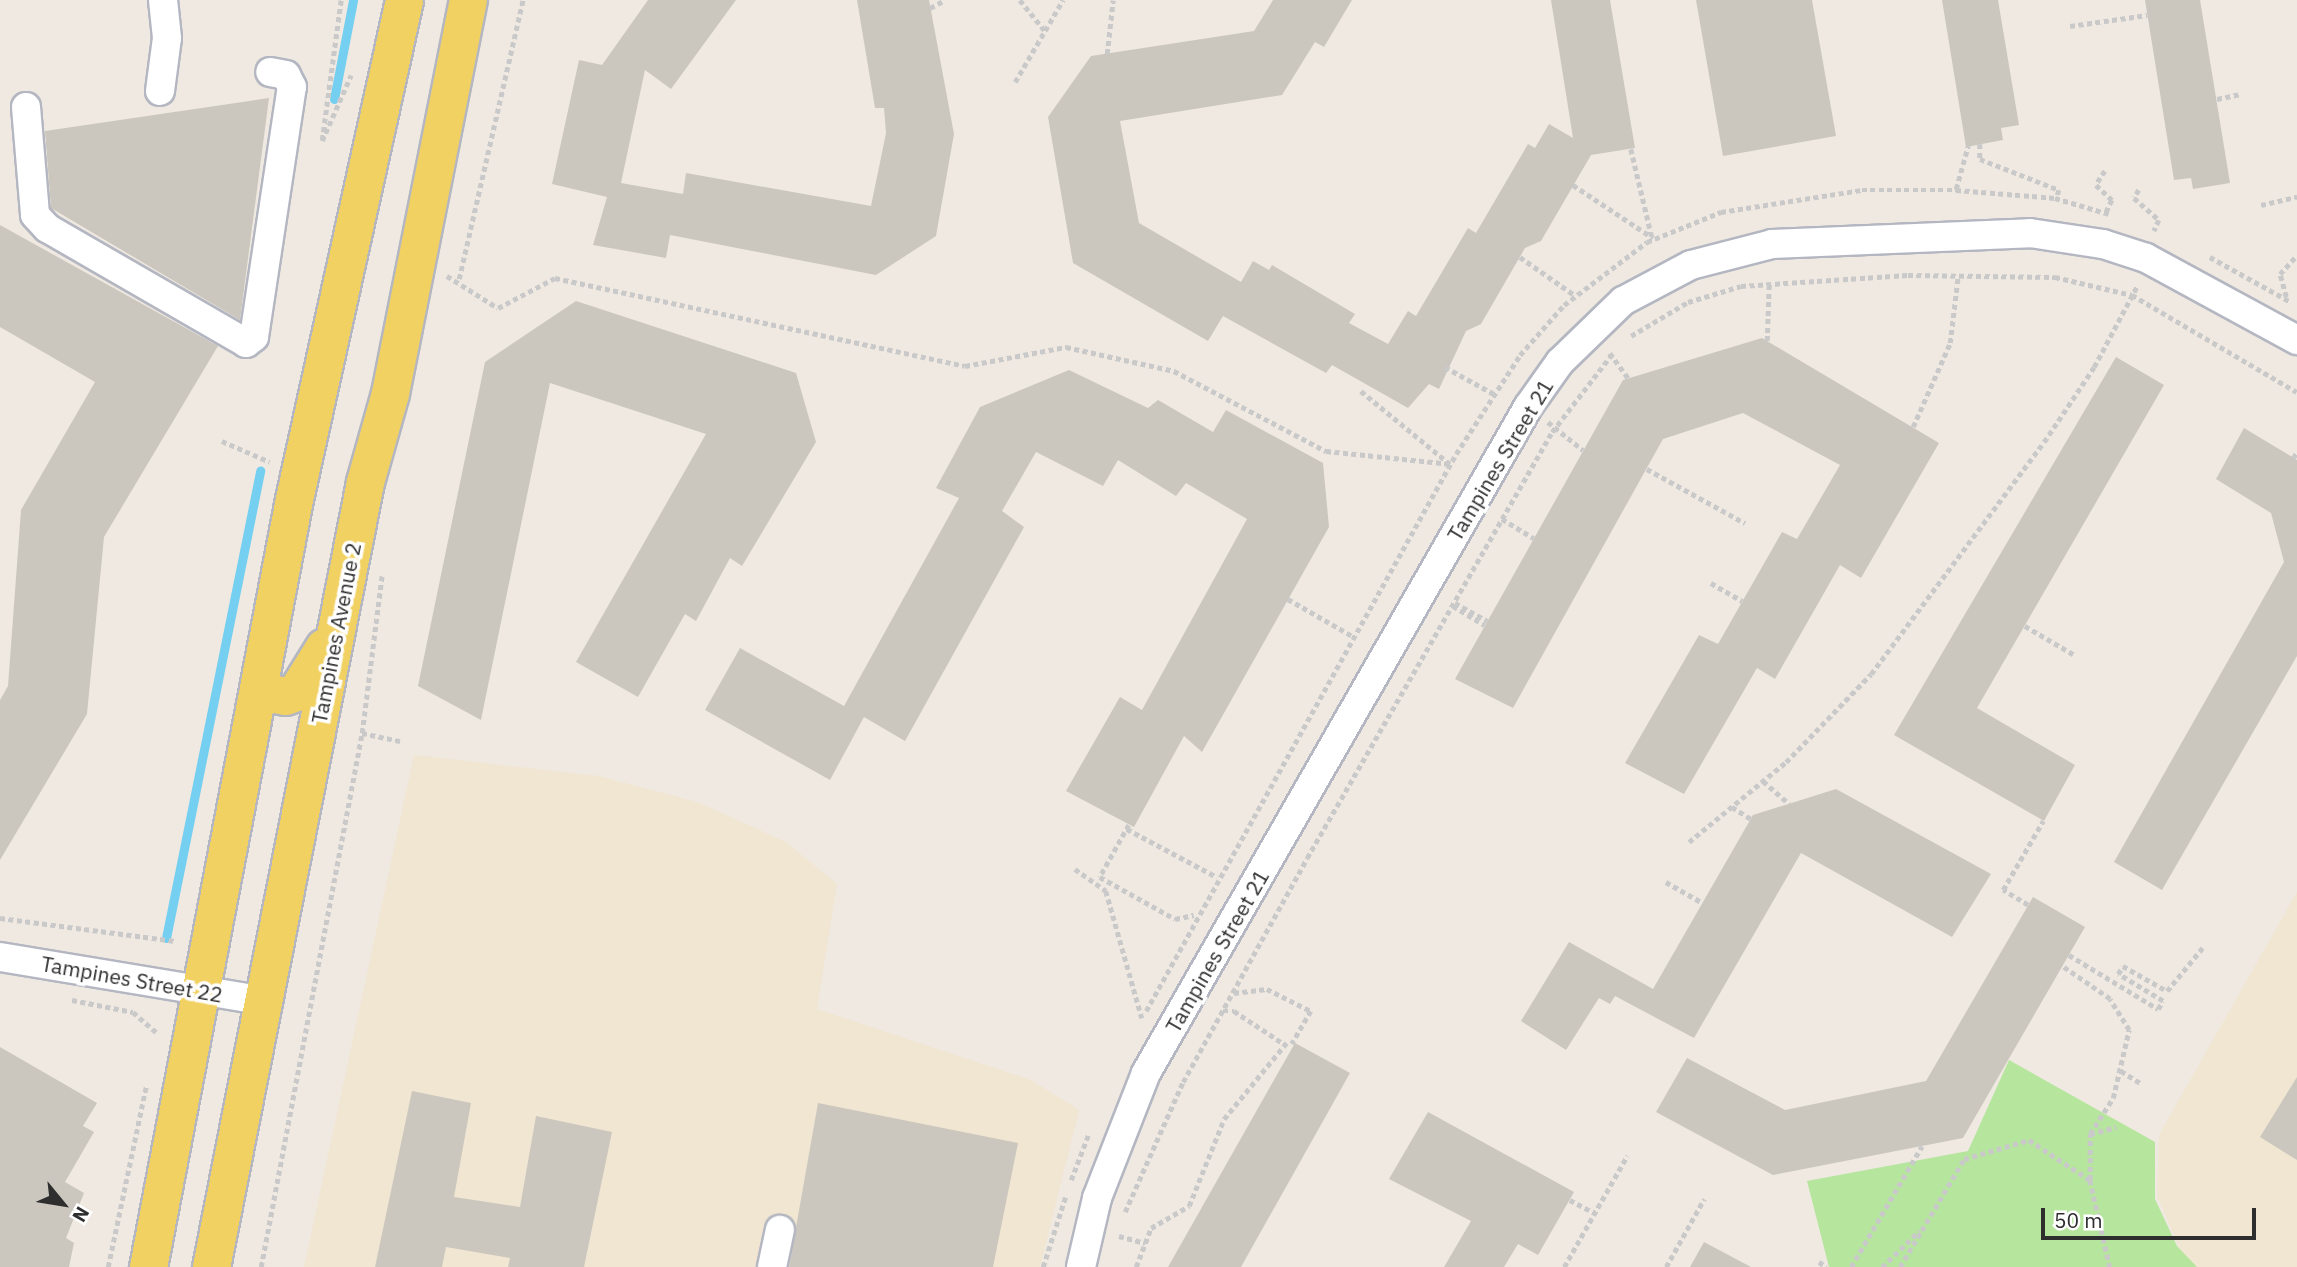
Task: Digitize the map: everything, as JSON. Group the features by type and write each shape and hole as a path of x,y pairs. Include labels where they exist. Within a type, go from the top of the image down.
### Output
{"main road":[{"path":"148,1267 258,691 404,0"},
{"name":"Tampines Avenue 2","path":"211,1267 343,593 415,267 468,0"},
{"path":"258,691 285,696 307,680 343,593"}],"street":[{"path":"160,91 167,38 163,0"},
{"path":"26,107 34,215 41,222 246,343 254,337 292,87 286,75 270,72"},
{"name":"Tampines Street 21","path":"1081,1267 1097,1198 1146,1073 1528,407 1592,327 1623,302 1691,265 1806,239 2030,233 2104,244 2146,258 2297,340"},
{"name":"Tampines Street 22","path":"0,957 265,1001"},
{"path":"772,1267 780,1230"}],"path":[{"path":"341,0 322,141 354,67"},
{"path":"459,279 523,0"},
{"path":"1020,0 1045,31"},
{"path":"1015,82 1063,0"},
{"path":"1107,54 1113,0"},
{"path":"930,8 941,1"},
{"path":"2070,26 2147,15"},
{"path":"2217,99 2240,94"},
{"path":"1980,144 1980,159 2059,190 2057,199"},
{"path":"1956,190 1968,146"},
{"path":"1631,149 1653,238"},
{"path":"2105,171 2096,185 2112,200 2106,213"},
{"path":"1573,186 1653,238"},
{"path":"1188,932 1451,464 1520,355 1576,296 1653,238 1734,210 1862,190 1956,190 2057,199 2116,216"},
{"path":"2139,190 2134,198 2159,220 2153,231"},
{"path":"2261,205 2297,197"},
{"path":"2144,227 2163,236"},
{"path":"2205,255 2297,306"},
{"path":"2292,302 2279,278 2297,255"},
{"path":"1520,257 1576,296"},
{"path":"1689,842 1763,781 1843,705 1946,579 2094,367 2132,295 2146,258"},
{"path":"415,267 459,279 498,308 555,278 965,366 1066,347 1174,371 1326,451 1451,464"},
{"path":"1913,427 1950,343 1958,276"},
{"path":"1626,341 1688,302 1769,284 1958,276 2055,277 2132,295 2297,392"},
{"path":"1767,341 1769,284"},
{"path":"1117,1245 1183,1082 1552,432 1619,348"},
{"path":"1611,355 1628,378"},
{"path":"1445,367 1494,394"},
{"path":"1361,391 1451,464"},
{"path":"1561,432 1584,450"},
{"path":"222,441 273,463"},
{"path":"2294,458 2297,452"},
{"path":"1647,469 1745,523"},
{"path":"1508,522 1534,538"},
{"path":"261,1267 362,733 384,560"},
{"path":"1711,583 1742,601"},
{"path":"1288,600 1354,637"},
{"path":"1453,606 1486,623 1462,606"},
{"path":"2025,626 2073,653"},
{"path":"362,733 400,741"},
{"path":"1763,781 1789,804"},
{"path":"1732,807 1751,818"},
{"path":"2028,905 2003,890 2043,821"},
{"path":"1200,910 1191,919 1175,919 1100,877 1128,827 1217,877"},
{"path":"1075,869 1107,895 1142,1018"},
{"path":"1666,882 1703,903"},
{"path":"0,918 174,945"},
{"path":"2069,955 2158,1009 2163,1001 2118,974 2123,965 2167,991 2204,946"},
{"path":"2062,967 2121,1011 2129,1036 2113,1098 2090,1134 2090,1180 2110,1267"},
{"path":"1136,1267 1151,1228 1189,1206 1224,1119 1289,1044 1311,1011 1267,989 1233,993"},
{"path":"68,1000 133,1012 158,1031 155,1044"},
{"path":"1223,1011 1234,1011 1289,1044"},
{"path":"108,1267 150,1070"},
{"path":"2121,1071 2142,1084"},
{"path":"2090,1134 2116,1127"},
{"path":"1900,1267 1964,1159 2029,1140 2090,1180"},
{"path":"1851,1267 1922,1146"},
{"path":"1564,1267 1627,1156"},
{"path":"1666,1267 1704,1199"},
{"path":"1570,1200 1594,1213"},
{"path":"1882,1267 1923,1227"},
{"path":"1119,1236 1146,1243"},
{"path":"1819,1262 1827,1267"}],"shaded area":[{"path":"414,755 599,776 697,802 786,842 837,884 817,1009 1031,1080 1079,1110 1040,1267 304,1267"},
{"path":"2297,892 2297,1267 2195,1267 2184,1258 2157,1196 2159,1135"}],"green space":[{"path":"2009,1060 2155,1142 2155,1199 2177,1246 2197,1267 1829,1267 1807,1181 1968,1151"}],"building":[{"path":"648,0 736,0 671,89 645,70 621,183 683,194 686,173 871,206 886,133 884,108 875,108 857,0 929,0 954,134 936,236 876,275 670,235 666,258 593,245 607,197 552,184 579,60 602,65"},
{"path":"1273,0 1352,0 1324,47 1315,42 1282,95 1120,121 1139,223 1241,282 1253,261 1269,270 1272,265 1355,314 1349,323 1388,344 1408,311 1416,316 1468,228 1476,233 1528,144 1535,148 1549,124 1573,138 1551,0 1610,0 1635,148 1591,155 1541,241 1525,248 1481,324 1466,331 1439,389 1429,384 1408,408 1332,365 1326,373 1223,316 1208,341 1073,263 1048,117 1091,56 1254,31"},
{"path":"1696,0 1812,0 1836,136 1723,156"},
{"path":"1942,0 1998,0 2019,125 2001,128 2003,140 1966,147"},
{"path":"2145,0 2200,0 2230,183 2193,189 2191,178 2174,180"},
{"path":"269,98 240,320 51,208 45,131"},
{"path":"0,225 218,346 104,537 87,714 0,860 0,700 8,686 21,510 95,382 0,327"},
{"path":"576,301 796,373 816,442 742,566 730,558 696,621 685,614 638,697 576,662 706,434 550,383 481,720 418,686 485,362"},
{"path":"1762,338 1939,443 1861,578 1840,565 1775,679 1757,668 1684,794 1625,763 1699,635 1718,644 1782,532 1797,539 1840,465 1743,413 1663,439 1513,708 1455,679 1623,380"},
{"path":"2116,357 2164,385 1977,708 2075,765 2044,821 1894,735"},
{"path":"1069,370 1148,408 1158,400 1213,432 1226,410 1323,463 1329,527 1202,752 1184,736 1134,827 1066,791 1120,697 1142,710 1247,519 1186,483 1176,496 1118,460 1103,486 1036,452 1002,511 1024,527 905,741 864,717 830,780 705,710 740,648 844,706 959,498 936,488 980,407"},
{"path":"2244,428 2297,460 2297,656 2162,890 2114,862 2284,562 2271,513 2216,479"},
{"path":"1836,789 1991,874 1952,937 1801,853 1694,1038 1615,996 1610,1004 1599,998 1566,1050 1521,1021 1569,942 1653,989 1753,815"},
{"path":"2033,897 2085,927 1963,1138 1773,1175 1656,1112 1687,1058 1785,1110 1926,1081"},
{"path":"1295,1043 1350,1073 1241,1267 1168,1267"},
{"path":"0,1047 97,1103 83,1126 94,1132 65,1182 84,1193 66,1238 74,1243 69,1267 0,1267"},
{"path":"2297,1077 2297,1160 2260,1137"},
{"path":"412,1091 471,1103 454,1197 520,1207 536,1116 612,1132 584,1267 508,1267 510,1258 446,1247 442,1267 375,1267"},
{"path":"818,1103 1018,1143 993,1267 789,1267"},
{"path":"1428,1112 1574,1192 1538,1255 1518,1244 1504,1267 1444,1267 1471,1221 1389,1179"},
{"path":"1704,1242 1751,1267 1690,1267"}],"waterway":[{"path":"334,99 353,0"},
{"path":"166,938 260,470"}]}
